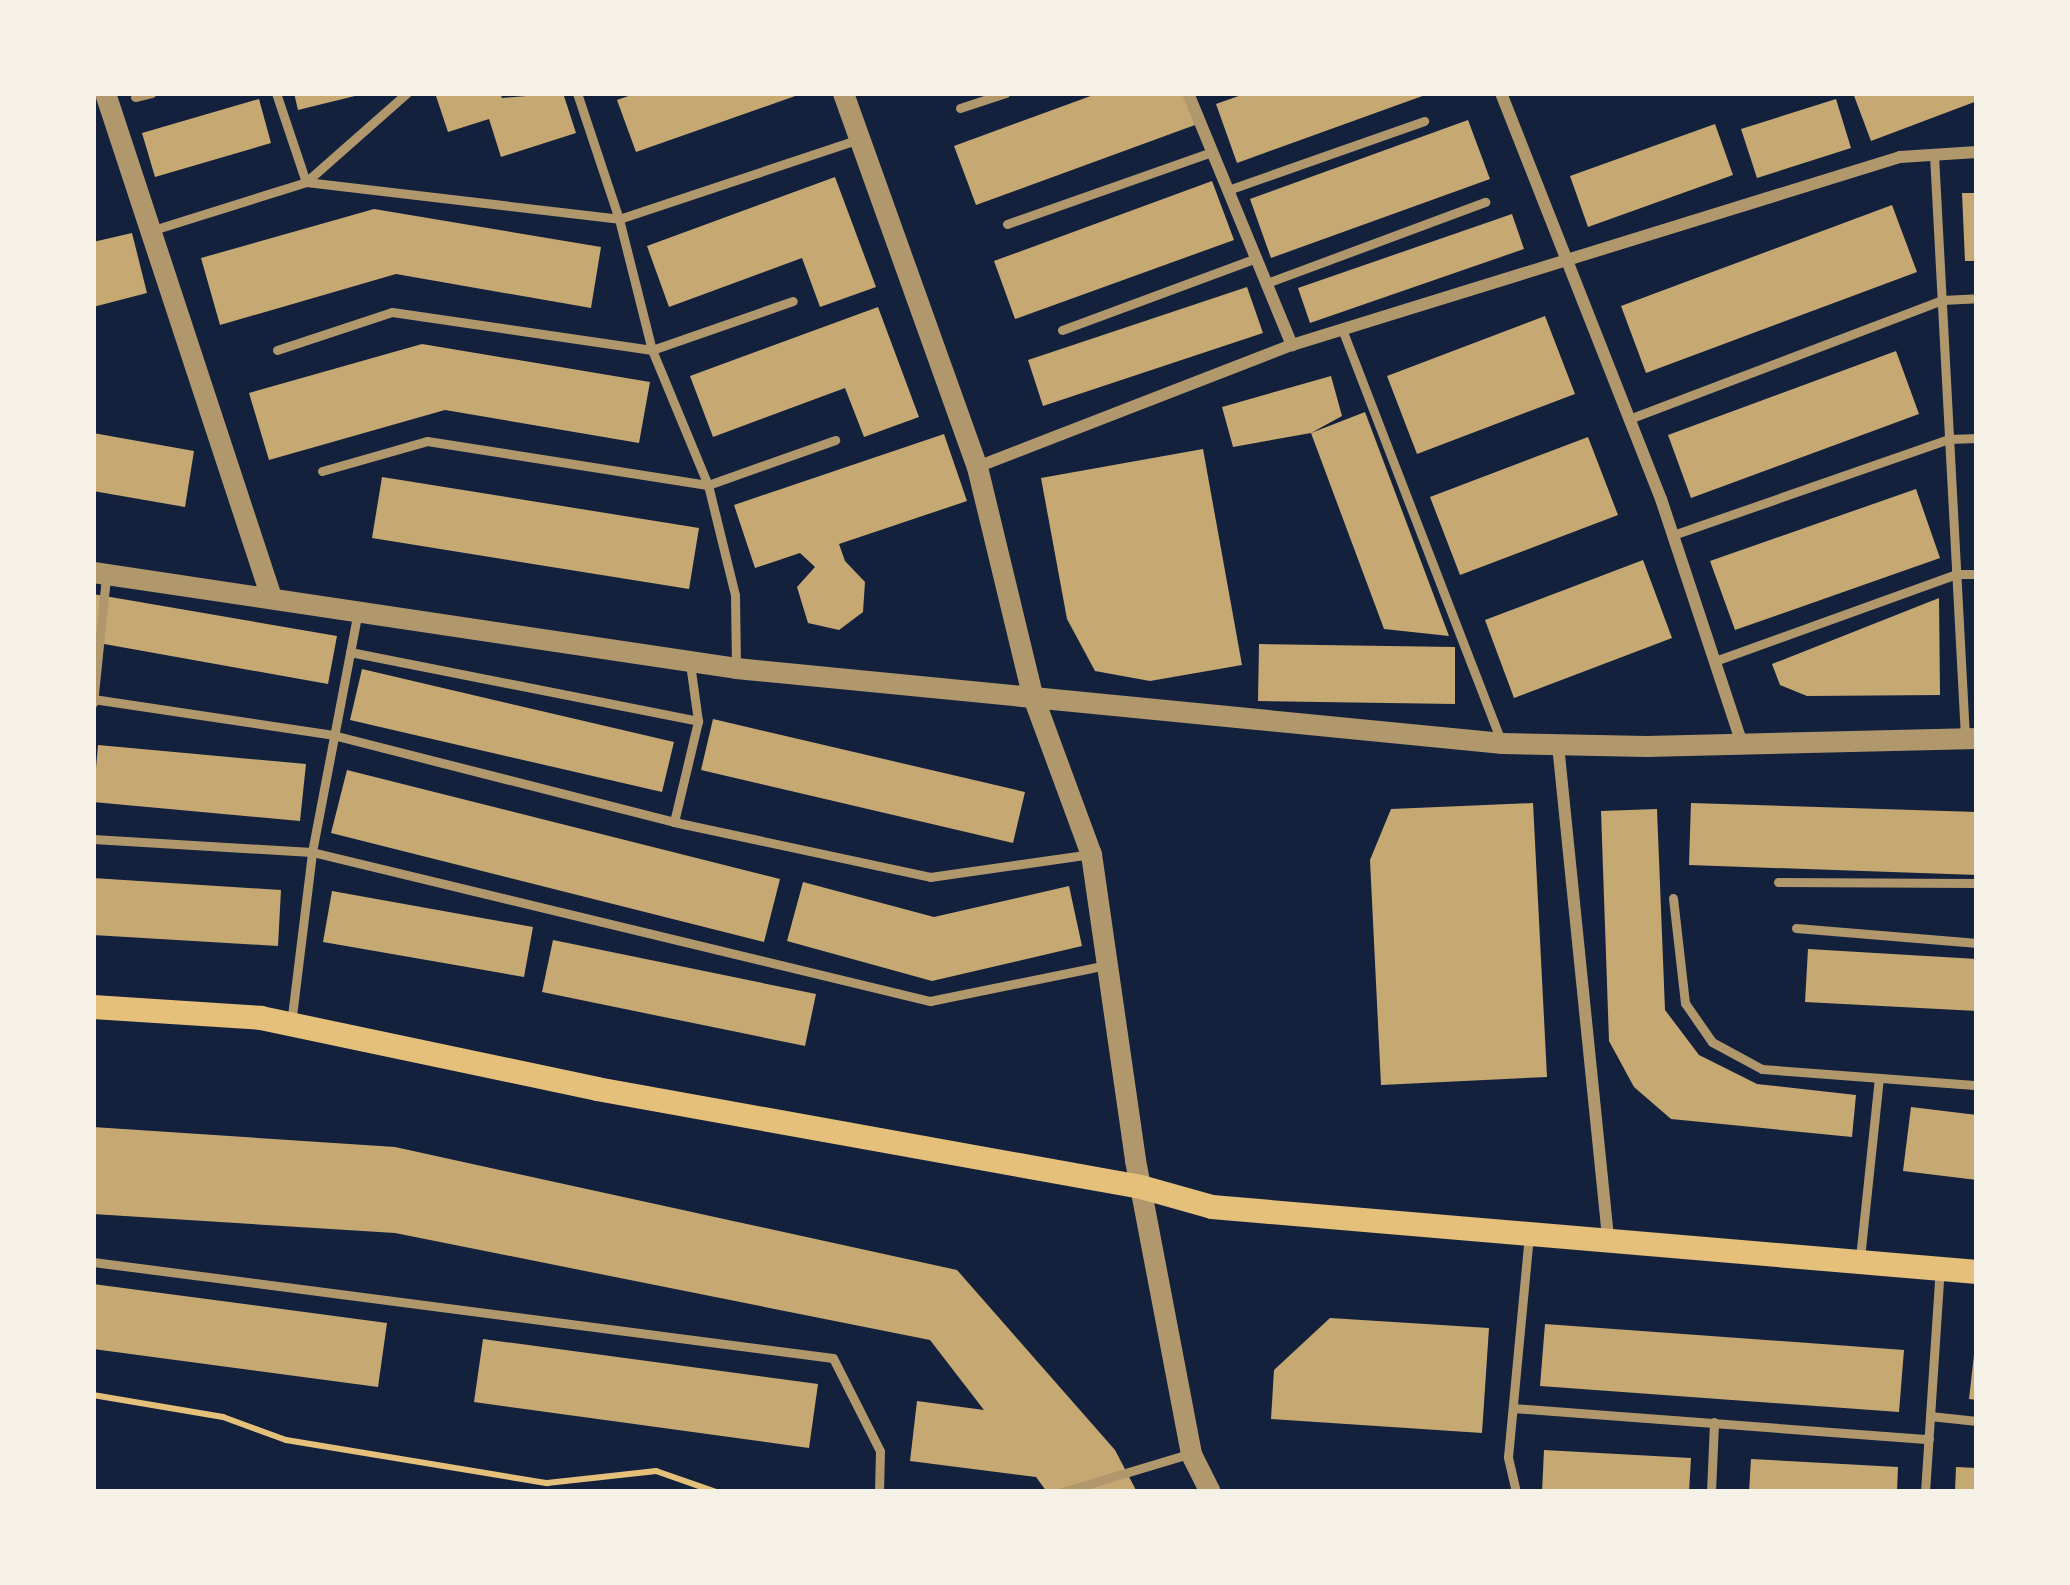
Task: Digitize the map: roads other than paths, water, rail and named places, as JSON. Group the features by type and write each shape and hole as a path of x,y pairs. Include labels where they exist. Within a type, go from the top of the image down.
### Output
{"main road":[{"path":"93,1007 261,1018 597,1090 1141,1187 1212,1208 1977,1272"}],"street":[{"path":"105,93 271,598"},
{"path":"843,93 977,467 1032,694 1090,854 1141,1187 1192,1454 1210,1492"},
{"path":"1188,93 1292,345"},
{"path":"1501,93 1629,419 1742,744"},
{"path":"977,467 1292,345 1566,258 1900,157 1977,152"},
{"path":"100,573 736,668 1502,743 1971,738"},
{"path":"1558,745 1608,1241"}],"lane":[{"path":"135,97 152,93"},
{"path":"276,93 307,182"},
{"path":"307,182 406,93"},
{"path":"577,93 619,219 652,350 708,485 735,595 736,668"},
{"path":"960,108 1006,93"},
{"path":"1228,190 1424,121"},
{"path":"150,231 307,182 619,219 860,139"},
{"path":"1007,224 1213,152"},
{"path":"1934,155 1956,574 1971,738"},
{"path":"1267,283 1485,202"},
{"path":"1062,330 1257,258"},
{"path":"1629,419 1942,300 1977,298"},
{"path":"278,350 392,312 652,350 793,302"},
{"path":"1342,329 1502,743"},
{"path":"1672,536 1949,440 1977,438"},
{"path":"322,471 427,441 708,485 835,440"},
{"path":"100,573 93,701 333,735 674,822 930,877 1090,854"},
{"path":"1714,661 1956,574 1977,574"},
{"path":"291,1028 312,853 357,615"},
{"path":"350,652 698,721"},
{"path":"674,822 698,721 690,662"},
{"path":"93,839 312,853 930,1001 1107,965"},
{"path":"1778,882 1977,883"},
{"path":"1673,898 1685,1003 1712,1042 1762,1070 1977,1085"},
{"path":"1796,928 1977,943"},
{"path":"1859,1262 1879,1078"},
{"path":"1516,1492 1508,1457 1529,1234"},
{"path":"93,1262 833,1358 880,1451 879,1492"},
{"path":"1925,1492 1940,1269"},
{"path":"1513,1408 1929,1439"},
{"path":"1930,1416 1977,1421"},
{"path":"1711,1492 1714,1422"},
{"path":"1062,1492 1192,1454"}]}
